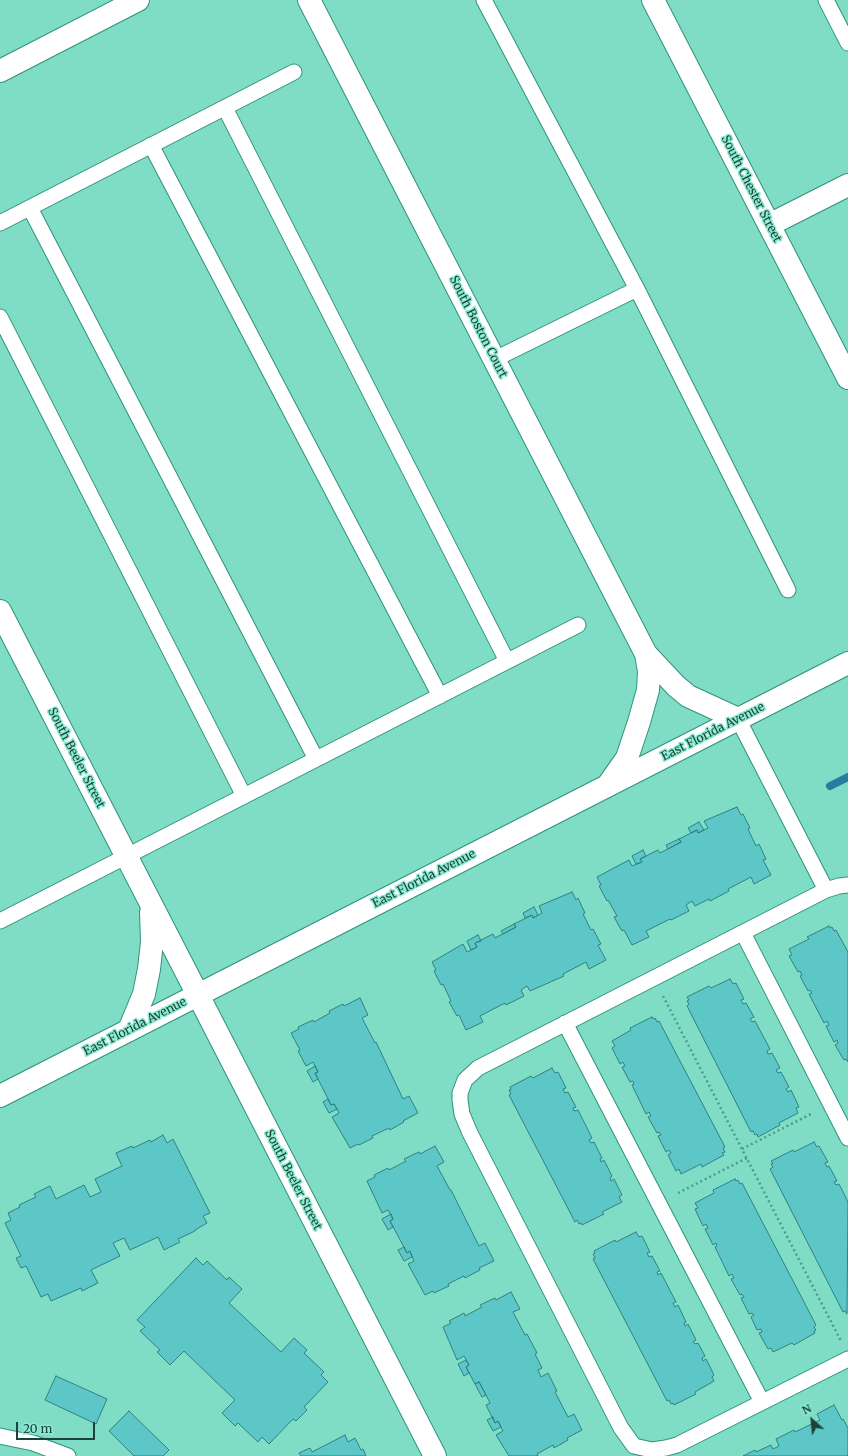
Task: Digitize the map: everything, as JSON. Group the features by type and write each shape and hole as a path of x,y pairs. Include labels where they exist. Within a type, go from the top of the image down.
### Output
{"street":[{"path":"0,71 138,0"},
{"name":"South Boston Court","path":"309,0 646,654 676,686 688,696 738,719"},
{"name":"South Chester Street","path":"653,0 848,378"},
{"path":"769,225 848,185"},
{"name":"South Beeler Street","path":"0,611 435,1456"},
{"name":"South Boston Court","path":"608,785 627,758 639,722 648,690 649,671 646,654"},
{"name":"East Florida Avenue","path":"0,1096 848,663"},
{"name":"South Beeler Street","path":"129,1030 144,994 149,969 152,942 151,904"}],"lane":[{"path":"484,0 637,289 788,590"},
{"path":"826,0 848,43"},
{"path":"0,223 294,72"},
{"path":"225,108 507,661"},
{"path":"151,145 440,696"},
{"path":"30,208 316,759"},
{"path":"494,359 637,289"},
{"path":"0,316 244,796"},
{"path":"2,914 126,856 578,625"},
{"path":"738,719 826,890"},
{"path":"846,1353 762,1402 689,1440 659,1450 645,1449 634,1446 621,1428 470,1133 460,1107 460,1093 465,1080 473,1072 565,1023 826,890 839,886 848,886"},
{"path":"743,933 848,1138"},
{"path":"565,1023 762,1402"},
{"path":"0,1436 33,1443 68,1456"}],"path":[{"path":"654,978 846,1353"},
{"path":"742,1149 830,1104"},
{"path":"659,1203 747,1158"}],"building":[{"path":"737,807 741,815 743,814 750,828 748,829 756,846 759,844 766,859 763,860 771,875 754,884 751,877 728,889 729,891 710,901 709,899 695,906 692,901 686,905 689,911 646,931 649,937 632,945 624,930 622,931 614,917 617,916 599,886 601,885 597,877 629,860 632,866 642,862 640,859 658,850 660,853 681,842 679,839 697,830 698,833 708,828 704,821"},
{"path":"699,822 704,830 698,833 697,830 691,833 688,828"},
{"path":"679,839 681,842 668,849 666,845"},
{"path":"643,850 646,856 640,859 642,862 636,864 632,856"},
{"path":"572,892 576,900 578,898 585,913 583,914 591,930 593,929 601,944 598,945 606,960 589,969 586,962 563,974 564,976 530,991 527,986 521,990 524,996 506,1005 505,1003 480,1016 483,1022 466,1030 459,1015 457,1016 449,1002 451,1001 443,984 441,985 434,971 436,970 432,962 463,944 467,952 477,947 475,943 493,934 495,938 516,927 514,924 532,915 533,918 542,913 539,906"},
{"path":"534,907 538,915 533,918 532,915 525,918 523,913"},
{"path":"514,924 516,927 503,934 501,931"},
{"path":"829,926 830,928 832,927 834,931 836,930 848,952 848,1062 846,1059 844,1060 835,1045 838,1043 837,1040 834,1042 826,1026 829,1025 827,1021 824,1023 809,994 812,993 810,990 808,991 800,976 802,975 800,971 798,972 789,956 792,955 789,949 809,939 807,937"},
{"path":"478,935 481,941 475,943 477,947 471,950 467,941"},
{"path":"730,979 733,984 736,983 744,999 741,1000 743,1004 746,1003 754,1017 750,1019 752,1022 755,1021 770,1049 767,1051 768,1054 772,1053 780,1068 776,1070 778,1073 781,1072 789,1087 786,1089 788,1092 791,1090 799,1107 796,1108 798,1113 779,1123 780,1125 758,1137 753,1131 751,1132 687,1006 689,1004 687,1001 689,1000 687,997 709,986 711,988"},
{"path":"360,998 368,1015 362,1018 375,1043 376,1042 403,1099 409,1096 418,1113 390,1130 389,1128 372,1136 373,1138 350,1148 332,1117 339,1113 334,1104 331,1105 315,1073 318,1072 313,1062 306,1066 291,1033 299,1029 298,1027 313,1020 314,1022 330,1013 329,1011"},
{"path":"652,1017 653,1019 655,1018 657,1022 659,1021 725,1147 723,1148 725,1152 722,1153 724,1155 702,1167 701,1164 681,1174 679,1169 676,1171 668,1155 671,1153 669,1150 666,1152 658,1136 661,1135 659,1132 657,1133 648,1117 651,1116 649,1112 646,1114 632,1085 634,1084 633,1081 630,1082 622,1067 625,1066 623,1062 620,1064 612,1048 615,1046 612,1041 631,1030 630,1028"},
{"path":"315,1066 318,1072 315,1073 318,1079 313,1082 307,1071"},
{"path":"552,1068 555,1073 558,1072 566,1088 563,1089 565,1093 568,1092 576,1107 573,1108 574,1111 578,1110 592,1138 589,1140 591,1143 594,1142 602,1158 600,1159 601,1162 604,1160 612,1176 610,1178 611,1181 614,1179 622,1195 619,1197 622,1202 602,1212 604,1214 582,1225 581,1223 579,1224 577,1220 575,1222 509,1095 511,1094 509,1090 511,1090 510,1087 531,1076 533,1078"},
{"path":"328,1099 331,1105 334,1104 337,1109 329,1113 323,1102"},
{"path":"163,1135 167,1143 173,1139 210,1213 203,1216 207,1223 195,1231 178,1239 180,1242 164,1250 158,1237 130,1250 124,1238 113,1243 120,1256 91,1270 98,1283 82,1291 81,1288 51,1301 48,1294 41,1297 26,1266 21,1268 16,1258 21,1256 5,1223 11,1220 8,1213 20,1207 19,1205 36,1197 34,1194 50,1186 56,1199 84,1185 90,1197 101,1192 95,1179 122,1166 116,1153 132,1146 133,1148 150,1140 151,1142"},
{"path":"814,1142 817,1147 819,1146 828,1162 825,1163 827,1167 829,1166 837,1181 834,1182 836,1185 839,1184 848,1202 847,1314 845,1311 843,1312 770,1169 773,1167 771,1164 773,1163 771,1161"},
{"path":"435,1146 444,1162 437,1166 451,1190 479,1246 485,1243 494,1261 479,1268 480,1270 465,1278 464,1276 448,1284 449,1286 434,1293 433,1291 425,1295 408,1264 414,1261 410,1251 407,1253 390,1221 393,1219 388,1210 382,1213 367,1181 375,1177 374,1175 388,1168 389,1170 406,1161 404,1159 419,1152 420,1154"},
{"path":"735,1179 736,1181 738,1180 740,1184 742,1183 816,1325 814,1327 816,1330 814,1331 815,1333 794,1345 792,1343 773,1352 771,1348 768,1349 759,1333 762,1332 761,1329 757,1330 751,1317 754,1315 752,1313 749,1314 741,1298 744,1297 742,1294 740,1295 731,1279 734,1278 732,1274 729,1276 715,1247 717,1246 716,1243 713,1245 705,1229 708,1228 706,1224 703,1226 695,1209 698,1208 695,1203 714,1193 713,1190"},
{"path":"391,1214 393,1219 390,1221 393,1227 388,1230 382,1219"},
{"path":"636,1232 639,1237 642,1236 650,1252 647,1253 649,1257 652,1256 660,1271 657,1272 658,1275 661,1273 676,1302 673,1303 675,1307 678,1305 686,1322 684,1323 685,1326 688,1324 696,1340 693,1342 695,1344 698,1343 705,1356 702,1358 703,1361 706,1359 714,1375 712,1377 714,1381 695,1392 696,1394 674,1405 673,1403 671,1404 669,1400 667,1401 593,1259 595,1258 593,1254 595,1253 594,1251 615,1240 616,1242"},
{"path":"404,1247 407,1253 410,1251 412,1257 404,1261 398,1250"},
{"path":"196,1258 203,1265 207,1261 227,1280 229,1277 242,1289 229,1303 281,1352 294,1338 307,1350 304,1353 324,1372 321,1375 328,1382 304,1407 307,1410 296,1421 293,1419 269,1444 262,1437 258,1442 238,1423 235,1426 222,1413 235,1400 184,1351 170,1365 157,1352 160,1350 140,1331 145,1327 137,1320"},
{"path":"511,1292 520,1309 513,1312 525,1335 527,1334 537,1353 535,1354 542,1368 538,1370 541,1377 548,1373 557,1391 555,1392 568,1417 574,1414 582,1430 567,1438 568,1440 554,1448 553,1445 537,1454 538,1456 509,1456 496,1435 503,1431 498,1421 495,1423 486,1405 490,1403 486,1395 479,1382 475,1384 466,1367 469,1365 464,1356 457,1360 443,1327 451,1323 449,1321 464,1313 465,1316 482,1307 480,1305 495,1298 496,1300"},
{"path":"466,1360 469,1365 466,1367 469,1373 464,1376 458,1364"},
{"path":"56,1376 107,1399 96,1424 45,1400"},
{"path":"479,1382 486,1395 482,1397 475,1384"},
{"path":"834,1405 848,1428 848,1456 743,1456 771,1445 773,1449 779,1446 776,1439 820,1420 817,1414"},
{"path":"129,1411 169,1450 163,1456 134,1456 109,1431"},
{"path":"493,1417 495,1423 498,1421 501,1427 493,1431 487,1420"},
{"path":"345,1435 348,1442 355,1438 366,1456 301,1456 299,1453 310,1448 312,1452"}],"waterway":[{"path":"830,786 848,777"}]}
